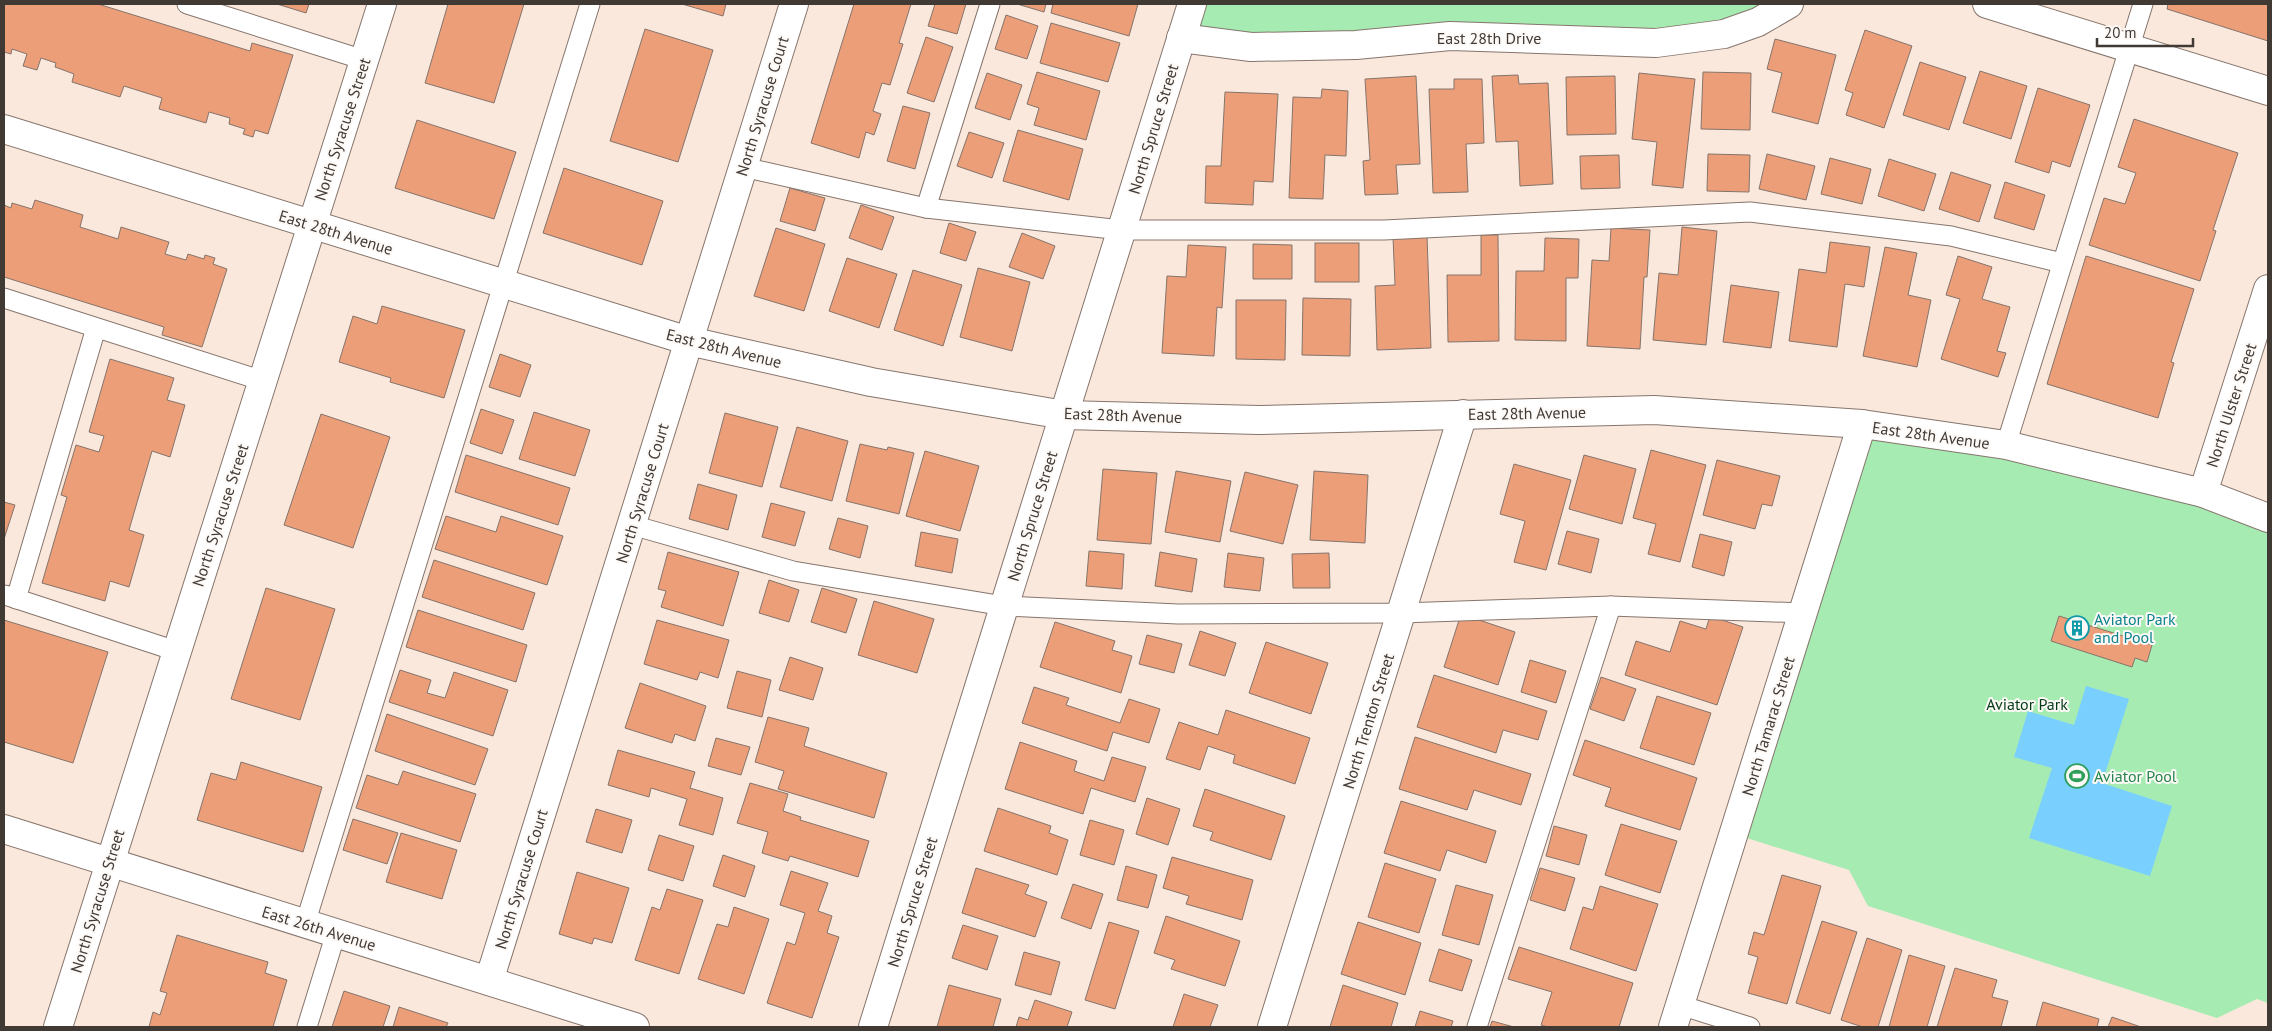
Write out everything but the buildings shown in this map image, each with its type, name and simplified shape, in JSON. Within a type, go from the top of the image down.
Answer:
[{"type":"street","name":"North Syracuse Street","points":[[58,1027],[382,4]]},
{"type":"street","name":"North Syracuse Court","points":[[489,981],[794,4]]},
{"type":"street","name":"North Spruce Street","points":[[873,1027],[1192,4]]},
{"type":"street","name":"East 28th Drive","points":[[1181,38],[1251,47],[1356,45],[1450,36],[1656,43],[1724,34],[1758,22],[1789,4]]},
{"type":"street","points":[[1987,4],[2268,91]]},
{"type":"street","name":"East 28th Avenue","points":[[4,129],[689,341],[871,382],[1064,414],[1259,420],[1654,410],[1862,424],[2006,445],[2203,493],[2268,518]]},
{"type":"street","name":"North Ulster Street","points":[[2203,493],[2268,289]]},
{"type":"street","name":"North Trenton Street","points":[[1272,1027],[1463,414]]},
{"type":"street","name":"North Tamarac Street","points":[[1676,1016],[1862,424]]},
{"type":"street","name":"East 26th Avenue","points":[[4,829],[635,1027]]},
{"type":"lane","points":[[305,924],[590,4]]},
{"type":"lane","points":[[926,208],[990,4]]},
{"type":"lane","points":[[2006,445],[2143,4]]},
{"type":"lane","points":[[195,5],[364,60]]},
{"type":"lane","points":[[743,167],[926,208],[1121,230],[1384,230],[1750,212],[1951,236],[2062,263]]},
{"type":"lane","points":[[4,298],[263,381]]},
{"type":"lane","points":[[96,328],[10,597],[176,651]]},
{"type":"lane","points":[[632,525],[793,571],[1004,606],[1178,614],[1401,612],[1611,606],[1803,613]]},
{"type":"lane","points":[[1477,1027],[1611,606]]},
{"type":"lane","points":[[307,1027],[336,933]]},
{"type":"lane","points":[[1676,1016],[1750,1027]]},
{"type":"green space","points":[[1192,4],[1789,4],[1724,34],[1181,38]]},
{"type":"green space","name":"Aviator Park","points":[[1862,424],[2268,518],[2268,1003],[2257,999],[2217,1018],[1868,906],[1849,870],[1734,834]]},
{"type":"water","name":"Aviator Pool","points":[[2086,686],[2129,699],[2102,783],[2172,806],[2150,876],[2029,838],[2052,768],[2014,757],[2028,711],[2074,725]]},
{"type":"place","name":"Aviator Park and Pool","points":[[2077,628]]},
{"type":"place","name":"Aviator Pool","points":[[2077,776]]}]
